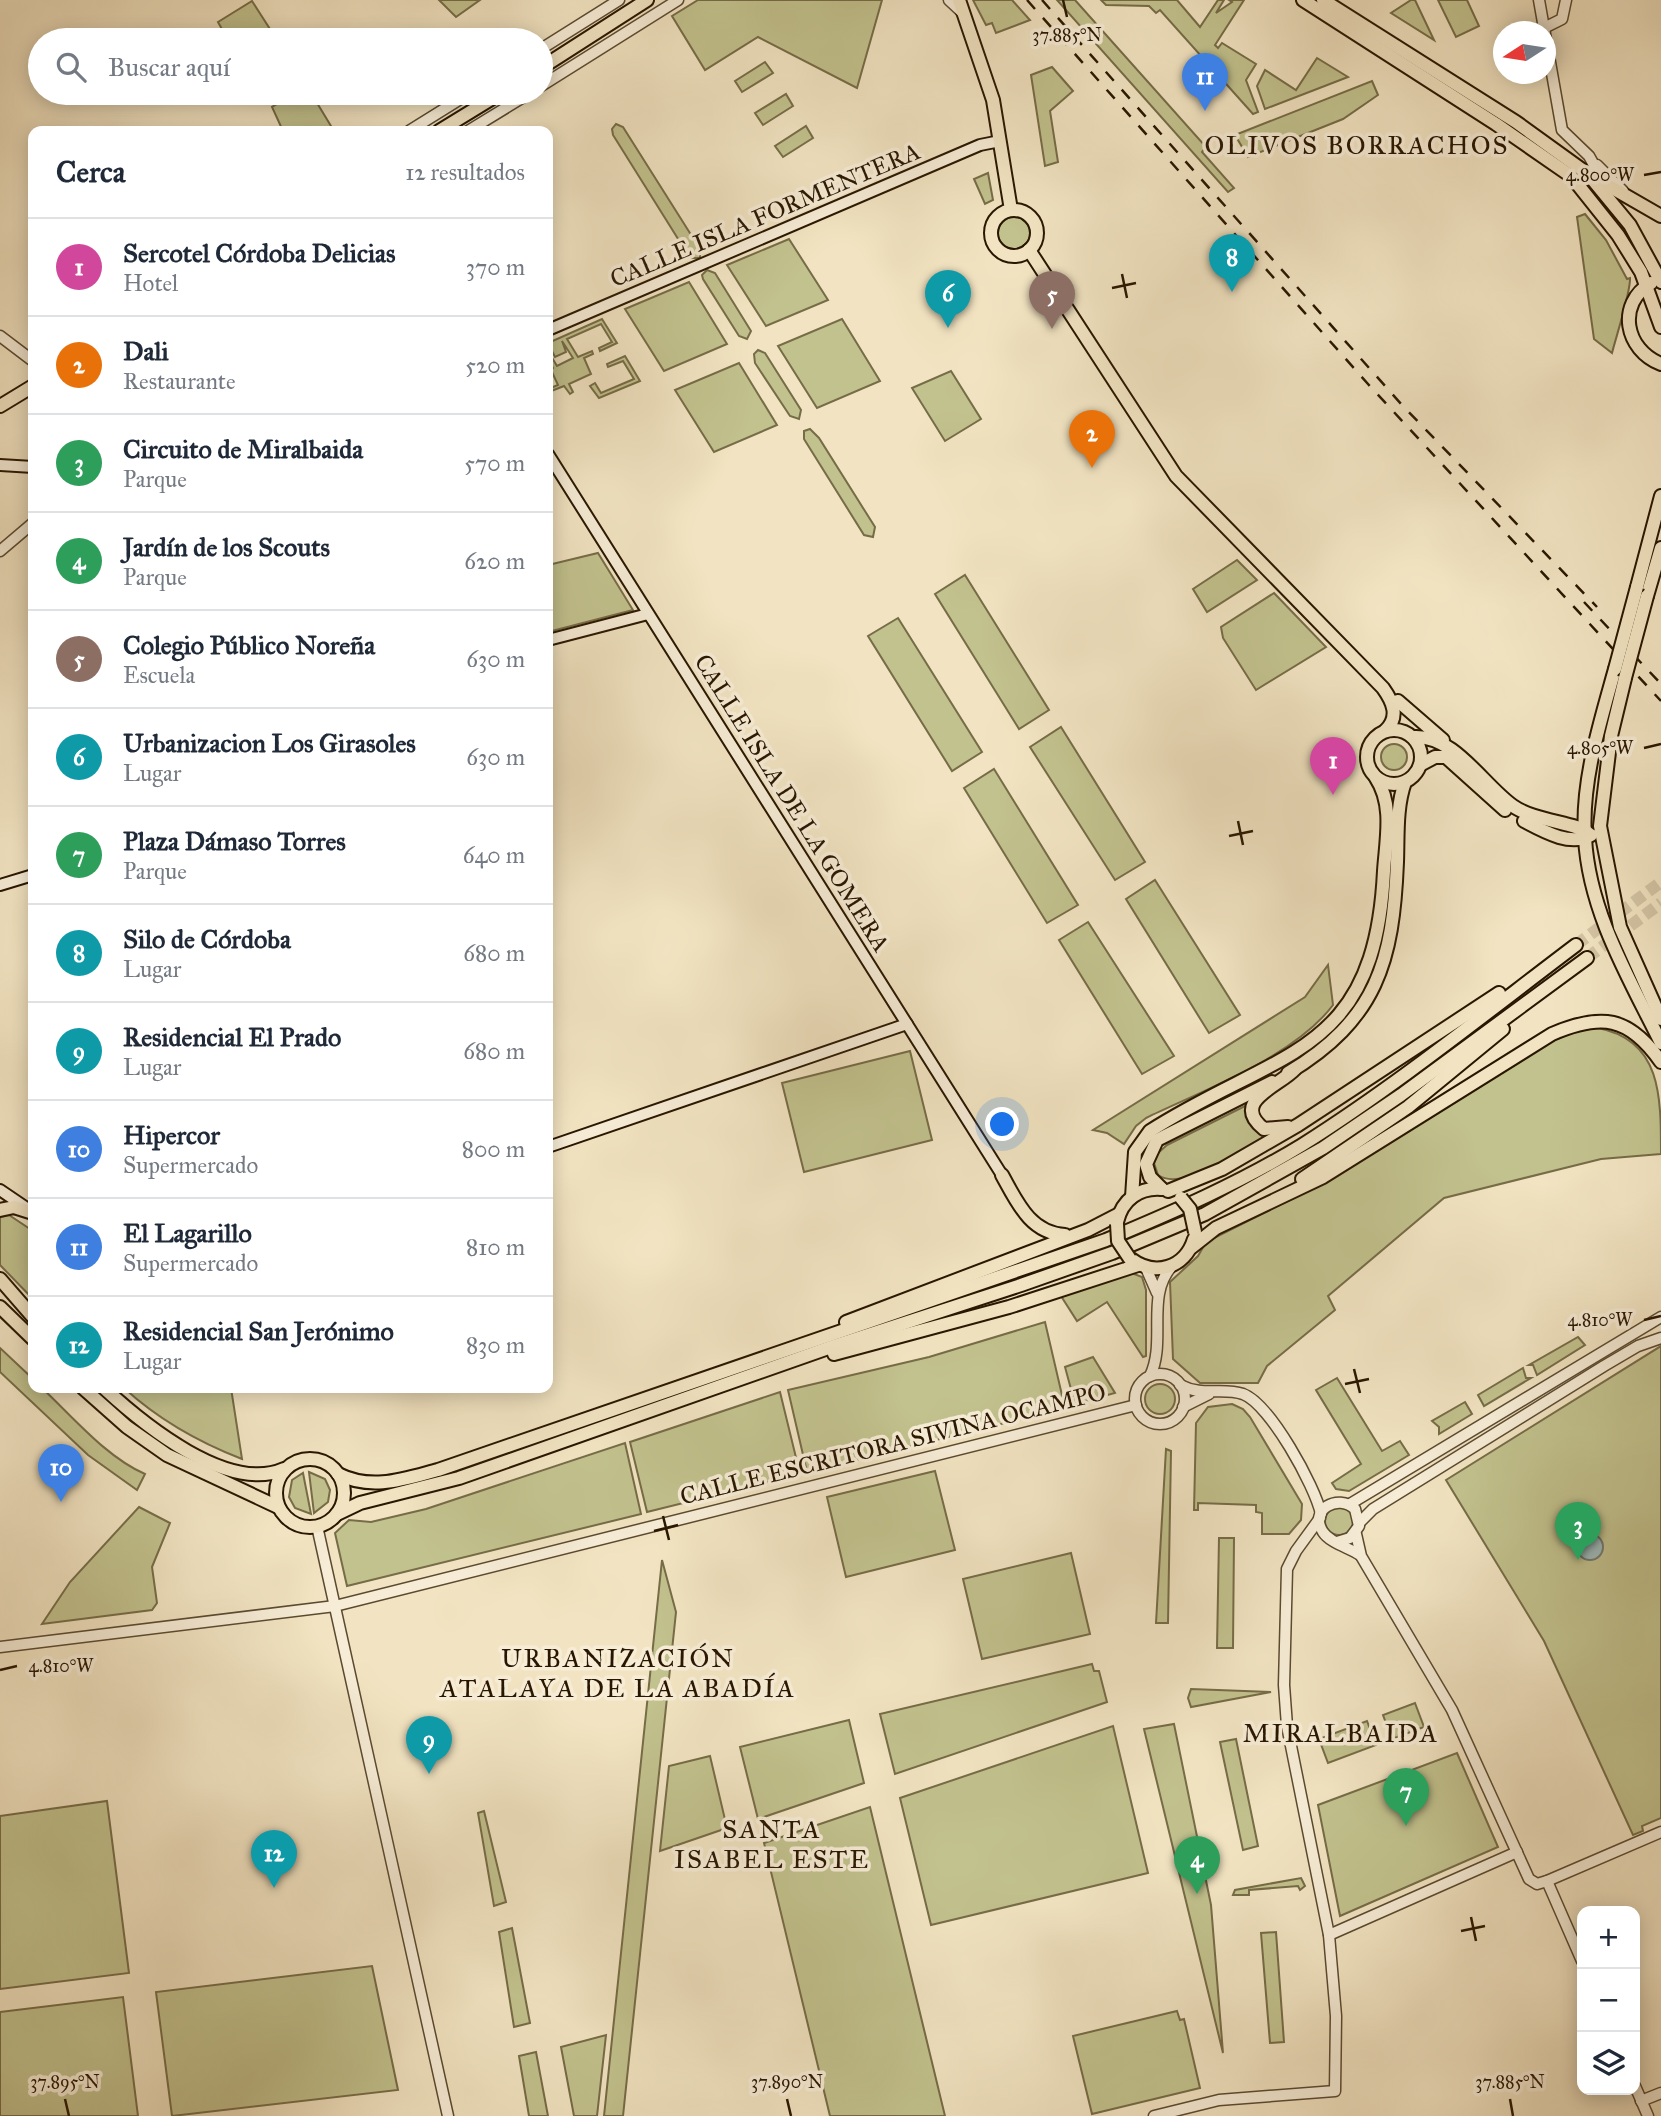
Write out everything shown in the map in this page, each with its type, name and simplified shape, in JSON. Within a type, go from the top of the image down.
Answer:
[{"type":"main road","points":[[553,60],[647,0]]},
{"type":"main road","points":[[959,0],[993,100],[1011,210]]},
{"type":"main road","points":[[1303,0],[1496,124],[1571,176],[1618,235],[1647,286],[1661,327]]},
{"type":"main road","points":[[1324,0],[1516,122],[1588,174],[1624,192],[1661,216]]},
{"type":"main road","points":[[451,126],[483,105]]},
{"type":"main road","name":"CALLE ISLA FORMENTERA","points":[[553,328],[968,150],[1000,141]]},
{"type":"main road","points":[[1588,174],[1614,202],[1661,280],[1647,286],[1630,309],[1629,329],[1641,352],[1661,363]]},
{"type":"main road","points":[[1011,210],[1025,212],[1035,222],[1037,237],[1029,250],[1010,255],[1000,250],[993,241],[994,221],[1011,210]]},
{"type":"main road","points":[[1029,250],[1176,476],[1379,685],[1515,807],[1561,831],[1579,856],[1597,905],[1661,1043]]},
{"type":"main road","points":[[0,407],[28,389]]},
{"type":"main road","name":"CALLE ISLA DE LA GOMERA","points":[[553,462],[1002,1175]]},
{"type":"main road","points":[[0,465],[28,467]]},
{"type":"main road","points":[[1298,1125],[1264,1129],[1252,1112],[1260,1094],[1339,1037],[1359,1013],[1376,983],[1390,943],[1395,906],[1400,803],[1405,782],[1420,765],[1435,757],[1446,757],[1510,813],[1561,831],[1587,834],[1598,827],[1620,674],[1637,587],[1661,496]]},
{"type":"main road","points":[[1561,831],[1575,820],[1580,810],[1587,760],[1620,674],[1661,548]]},
{"type":"main road","points":[[553,639],[649,614]]},
{"type":"main road","points":[[1138,1264],[1118,1241],[1118,1219],[1132,1197],[1135,1152],[1150,1131],[1311,1043],[1352,1000],[1375,947],[1383,892],[1387,801],[1369,768],[1367,751],[1374,738],[1385,731],[1394,720],[1393,707],[1379,685]]},
{"type":"main road","points":[[1398,701],[1409,716],[1413,737],[1421,750],[1420,765]]},
{"type":"main road","points":[[1385,731],[1400,730],[1413,737],[1429,738],[1450,748]]},
{"type":"main road","points":[[1597,735],[1587,834],[1597,905]]},
{"type":"main road","points":[[1376,778],[1387,783],[1405,782]]},
{"type":"main road","points":[[1600,816],[1620,927]]},
{"type":"main road","points":[[1587,834],[1608,901],[1661,1019]]},
{"type":"main road","points":[[0,885],[28,877]]},
{"type":"main road","points":[[89,1393],[127,1427],[167,1455],[278,1507],[294,1524],[317,1526],[360,1503],[459,1478],[1107,1240],[1200,1201],[1300,1145],[1364,1103],[1576,945],[1549,959],[1298,1125],[1222,1169],[1165,1190],[1148,1189],[1132,1197]]},
{"type":"main road","points":[[110,1393],[161,1434],[202,1457],[251,1475],[272,1474],[302,1459],[313,1458],[323,1461],[338,1474],[366,1483],[413,1477],[1112,1253],[1205,1214],[1323,1148],[1401,1095],[1587,958]]},
{"type":"main road","points":[[1257,1207],[1335,1158],[1408,1107],[1520,1014],[1549,985]]},
{"type":"main road","points":[[761,1366],[1009,1307],[1138,1264],[1172,1266],[1183,1260],[1205,1234],[1323,1177],[1552,1034],[1580,1022],[1599,1020],[1629,1029],[1646,1043],[1661,1062]]},
{"type":"main road","points":[[553,1145],[907,1024]]},
{"type":"main road","points":[[1192,1247],[1195,1232],[1190,1209],[1181,1198],[1165,1190],[1150,1177],[1146,1164],[1152,1147],[1157,1140],[1295,1069]]},
{"type":"main road","points":[[1002,1175],[1031,1222],[1051,1233],[1073,1235]]},
{"type":"main road","points":[[0,1190],[28,1209]]},
{"type":"main road","points":[[0,1210],[14,1208],[28,1211]]},
{"type":"main road","points":[[761,1366],[862,1316],[1118,1219]]},
{"type":"main road","points":[[0,1279],[28,1313]]},
{"type":"main road","points":[[0,1289],[28,1314]]},
{"type":"main road","points":[[0,1309],[28,1334]]},
{"type":"main road","points":[[278,1507],[275,1491],[285,1469]]},
{"type":"main road","points":[[337,1514],[344,1494],[338,1474]]},
{"type":"street","points":[[553,42],[619,0]]},
{"type":"street","points":[[553,79],[678,0]]},
{"type":"street","points":[[949,0],[965,15]]},
{"type":"street","points":[[1539,0],[1544,21]]},
{"type":"street","points":[[1556,22],[1562,19],[1566,0]]},
{"type":"street","points":[[601,12],[620,17],[614,41]]},
{"type":"street","points":[[1555,84],[1562,130],[1624,192]]},
{"type":"street","points":[[417,126],[451,105]]},
{"type":"street","points":[[476,126],[510,105]]},
{"type":"street","points":[[1589,156],[1614,202]]},
{"type":"street","points":[[0,337],[28,357]]},
{"type":"street","points":[[0,551],[28,527]]},
{"type":"street","points":[[1138,1264],[1154,1281],[1158,1300]]},
{"type":"street","points":[[1172,1266],[1160,1285],[1158,1351],[1150,1376],[1136,1391],[1136,1405],[1144,1418],[1156,1424],[1175,1419],[1183,1407],[1184,1395],[1180,1385]]},
{"type":"street","points":[[1315,1493],[1332,1503],[1350,1504],[1661,1317]]},
{"type":"street","points":[[1661,1338],[1638,1346],[1604,1366],[1373,1509],[1360,1522],[1356,1534],[1361,1556],[1452,1710],[1529,1879],[1537,1884],[1547,1881],[1661,1832]]},
{"type":"street","points":[[1158,1351],[1171,1377],[1180,1385],[1210,1394],[1239,1393],[1258,1404],[1315,1493],[1321,1529],[1332,1540],[1361,1556]]},
{"type":"street","points":[[1150,1376],[1171,1377]]},
{"type":"street","points":[[1183,1407],[1210,1394]]},
{"type":"street","name":"CALLE ESCRITORA SIVINA OCAMPO","points":[[0,1647],[335,1606],[1136,1405]]},
{"type":"street","points":[[1154,2116],[1219,2100],[1335,2091],[1336,2016],[1329,1935],[1287,1726],[1284,1694],[1286,1578],[1300,1545],[1332,1503]]},
{"type":"street","points":[[1350,1504],[1360,1522]]},
{"type":"street","points":[[317,1526],[447,2116]]},
{"type":"street","points":[[1300,1545],[1356,1534]]},
{"type":"street","points":[[1329,1935],[1517,1852]]},
{"type":"street","points":[[1547,1881],[1577,1949]]},
{"type":"street","points":[[1641,2101],[1661,2093]]},
{"type":"street","points":[[1639,2095],[1648,2116]]},
{"type":"green space","points":[[439,0],[480,0],[456,17]]},
{"type":"green space","points":[[698,0],[882,0],[857,88],[758,37],[705,70],[672,16]]},
{"type":"green space","points":[[973,0],[1012,0],[1030,20],[996,33],[992,23],[986,25]]},
{"type":"green space","points":[[1057,0],[1075,0],[1206,147],[1202,152],[1234,188],[1228,192]]},
{"type":"green space","points":[[1101,0],[1177,0],[1200,27],[1218,0],[1224,0],[1216,13],[1232,2],[1229,0],[1244,0],[1215,45],[1218,48],[1222,43],[1256,64],[1246,80],[1258,112],[1253,114],[1160,10],[1156,13],[1149,6],[1106,5]]},
{"type":"green space","points":[[1415,0],[1434,40],[1391,13]]},
{"type":"green space","points":[[1438,0],[1467,0],[1479,26],[1456,37]]},
{"type":"green space","points":[[252,1],[269,28],[221,28],[218,22]]},
{"type":"green space","points":[[1317,58],[1348,77],[1265,109],[1257,86],[1265,70],[1296,90]]},
{"type":"green space","points":[[765,62],[773,73],[742,92],[735,81]]},
{"type":"green space","points":[[1052,67],[1073,91],[1050,111],[1058,162],[1045,166],[1031,75]]},
{"type":"green space","points":[[1372,81],[1378,95],[1343,119],[1248,157],[1235,135]]},
{"type":"green space","points":[[786,94],[793,106],[763,125],[755,113]]},
{"type":"green space","points":[[318,105],[331,126],[281,126],[272,107]]},
{"type":"green space","points":[[616,124],[623,127],[700,249],[700,258],[690,258],[613,135],[612,129]]},
{"type":"green space","points":[[806,126],[813,138],[783,157],[775,146]]},
{"type":"green space","points":[[988,173],[993,200],[985,204],[974,179]]},
{"type":"green space","points":[[1585,214],[1606,240],[1627,279],[1630,278],[1612,353],[1594,339],[1577,217]]},
{"type":"green space","points":[[1014,217],[1025,222],[1030,233],[1025,244],[1014,249],[1003,244],[998,233],[1003,222]]},
{"type":"green space","points":[[789,239],[828,300],[766,326],[727,265]]},
{"type":"green space","points":[[707,270],[715,273],[751,331],[747,339],[739,336],[703,279],[702,275]]},
{"type":"green space","points":[[689,282],[727,344],[664,371],[625,309]]},
{"type":"green space","points":[[602,319],[617,343],[600,351],[599,348],[612,342],[601,324],[567,339],[578,357],[592,351],[593,354],[584,358],[591,374],[569,384],[573,392],[570,394],[564,386],[553,390],[553,387],[558,385],[553,374],[553,359],[557,366],[573,358],[562,341],[566,352],[555,357],[553,341]]},
{"type":"green space","points":[[842,319],[880,381],[817,408],[778,346]]},
{"type":"green space","points":[[758,350],[765,353],[801,410],[799,419],[790,416],[755,363],[754,354]]},
{"type":"green space","points":[[625,356],[640,381],[599,398],[590,386],[595,383],[601,393],[634,379],[623,361],[608,367],[607,364]]},
{"type":"green space","points":[[739,363],[777,425],[714,452],[675,390]]},
{"type":"green space","points":[[951,371],[981,419],[945,441],[912,388]]},
{"type":"green space","points":[[810,429],[819,438],[875,527],[873,537],[864,535],[804,439],[804,431]]},
{"type":"green space","points":[[598,553],[633,610],[553,631],[553,564]]},
{"type":"green space","points":[[1237,560],[1257,580],[1207,612],[1193,589]]},
{"type":"green space","points":[[965,575],[1049,710],[1019,729],[935,594]]},
{"type":"green space","points":[[1274,593],[1326,647],[1256,690],[1223,638],[1221,627]]},
{"type":"green space","points":[[898,618],[982,752],[952,771],[868,636]]},
{"type":"green space","points":[[1061,727],[1145,862],[1115,880],[1030,747]]},
{"type":"green space","points":[[1394,744],[1403,748],[1407,757],[1403,766],[1394,770],[1385,766],[1381,757],[1385,748]]},
{"type":"green space","points":[[994,769],[1078,905],[1047,923],[964,788]]},
{"type":"green space","points":[[1155,880],[1240,1015],[1209,1033],[1126,899]]},
{"type":"green space","points":[[1088,922],[1174,1056],[1142,1074],[1059,940]]},
{"type":"green space","points":[[1328,965],[1333,1005],[1316,1024],[1295,1041],[1220,1084],[1146,1118],[1136,1126],[1124,1144],[1107,1133],[1093,1130],[1305,997]]},
{"type":"green space","points":[[1598,1028],[1619,1034],[1634,1044],[1646,1058],[1658,1091],[1661,1154],[1601,1159],[1444,1198],[1328,1296],[1335,1310],[1267,1366],[1258,1383],[1200,1383],[1173,1359],[1170,1282],[1198,1256],[1206,1242],[1322,1184],[1550,1042],[1579,1030]]},
{"type":"green space","points":[[910,1051],[932,1140],[804,1172],[782,1083]]},
{"type":"green space","points":[[1245,1106],[1251,1125],[1263,1137],[1261,1140],[1195,1175],[1168,1179],[1158,1175],[1154,1163],[1158,1153],[1167,1145]]},
{"type":"green space","points":[[9,1215],[28,1228],[28,1294],[0,1265],[0,1217]]},
{"type":"green space","points":[[1129,1272],[1142,1277],[1146,1290],[1146,1356],[1143,1357],[1107,1302],[1077,1321],[1061,1296]]},
{"type":"green space","points":[[1045,1322],[1065,1408],[807,1472],[788,1390],[929,1357]]},
{"type":"green space","points":[[1578,1337],[1585,1345],[1537,1375],[1533,1365],[1529,1365]]},
{"type":"green space","points":[[1661,1346],[1661,1818],[1642,1826],[1643,1831],[1633,1835],[1544,1641],[1446,1480]]},
{"type":"green space","points":[[0,1348],[28,1374],[28,1393],[47,1393],[103,1447],[145,1474],[137,1490],[88,1455],[0,1372]]},
{"type":"green space","points":[[1093,1357],[1115,1393],[1075,1404],[1065,1367]]},
{"type":"green space","points":[[1523,1368],[1526,1378],[1531,1378],[1484,1406],[1478,1395]]},
{"type":"green space","points":[[1337,1378],[1382,1451],[1400,1441],[1409,1455],[1349,1491],[1336,1489],[1332,1483],[1361,1464],[1316,1390]]},
{"type":"green space","points":[[1160,1384],[1166,1385],[1174,1393],[1174,1405],[1166,1413],[1160,1414],[1154,1413],[1146,1405],[1145,1399],[1146,1393],[1154,1385]]},
{"type":"green space","points":[[780,1392],[800,1474],[647,1512],[630,1442]]},
{"type":"green space","points":[[130,1393],[232,1393],[242,1459],[180,1429]]},
{"type":"green space","points":[[1465,1402],[1472,1414],[1439,1434],[1439,1427],[1432,1421]]},
{"type":"green space","points":[[1232,1404],[1243,1409],[1250,1417],[1302,1504],[1301,1520],[1289,1534],[1262,1534],[1262,1513],[1256,1512],[1256,1505],[1198,1503],[1198,1510],[1194,1510],[1196,1423],[1208,1407]]},
{"type":"green space","points":[[625,1443],[641,1514],[347,1586],[335,1533],[349,1520],[371,1522],[426,1509]]},
{"type":"green space","points":[[1166,1449],[1171,1451],[1168,1623],[1156,1623]]},
{"type":"green space","points":[[935,1471],[955,1550],[846,1577],[827,1497]]},
{"type":"green space","points":[[309,1472],[325,1479],[330,1490],[328,1502],[314,1513]]},
{"type":"green space","points":[[303,1473],[311,1514],[295,1508],[289,1497],[292,1480]]},
{"type":"green space","points":[[139,1507],[170,1523],[152,1567],[157,1603],[152,1610],[42,1624],[70,1582]]},
{"type":"green space","points":[[1339,1507],[1349,1511],[1353,1521],[1349,1531],[1339,1535],[1329,1531],[1325,1521],[1329,1511]]},
{"type":"green space","points":[[1219,1538],[1234,1538],[1233,1648],[1217,1648]]},
{"type":"green space","points":[[1071,1553],[1090,1634],[982,1659],[963,1579]]},
{"type":"green space","points":[[662,1560],[676,1612],[623,2116],[604,2116]]},
{"type":"green space","points":[[1092,1664],[1094,1671],[1099,1671],[1107,1702],[895,1774],[880,1714]]},
{"type":"green space","points":[[1191,1689],[1271,1692],[1191,1707],[1188,1698]]},
{"type":"green space","points":[[1415,1703],[1424,1727],[1392,1739],[1383,1715]]},
{"type":"green space","points":[[849,1720],[864,1783],[758,1819],[740,1747]]},
{"type":"green space","points":[[1367,1721],[1376,1745],[1328,1763],[1319,1739]]},
{"type":"green space","points":[[1174,1724],[1211,1905],[1223,2053],[1144,1729]]},
{"type":"green space","points":[[1113,1726],[1148,1873],[931,1925],[900,1798]]},
{"type":"green space","points":[[1236,1739],[1258,1846],[1243,1850],[1220,1742]]},
{"type":"green space","points":[[1457,1753],[1498,1847],[1340,1916],[1318,1805]]},
{"type":"green space","points":[[710,1756],[727,1828],[660,1851],[669,1766]]},
{"type":"green space","points":[[107,1801],[129,1973],[0,1989],[0,1816]]},
{"type":"green space","points":[[870,1807],[945,2116],[830,2116],[764,1843]]},
{"type":"green space","points":[[484,1811],[506,1902],[494,1906],[478,1813]]},
{"type":"green space","points":[[1301,1878],[1305,1886],[1300,1890],[1298,1886],[1249,1890],[1249,1895],[1233,1895],[1235,1890]]},
{"type":"green space","points":[[512,1928],[530,2023],[514,2027],[499,1932]]},
{"type":"green space","points":[[1276,1932],[1284,2042],[1270,2043],[1261,1933]]},
{"type":"green space","points":[[372,1966],[398,2090],[172,2116],[156,1992]]},
{"type":"green space","points":[[123,1997],[138,2116],[0,2116],[0,2012]]},
{"type":"green space","points":[[1177,2011],[1180,2020],[1184,2019],[1200,2088],[1092,2114],[1073,2036]]},
{"type":"green space","points":[[606,2035],[597,2116],[574,2116],[561,2047]]},
{"type":"green space","points":[[536,2052],[548,2116],[529,2116],[519,2056]]},
{"type":"water","points":[[1590,1534],[1599,1538],[1603,1547],[1599,1556],[1590,1560],[1581,1556],[1577,1547],[1581,1538]]},
{"type":"tunnel","points":[[1576,945],[1661,882]]},
{"type":"tunnel","points":[[1587,958],[1661,903]]},
{"type":"railway","points":[[1027,0],[1368,384],[1661,701]]},
{"type":"railway","points":[[1042,0],[1402,405],[1597,607]]},
{"type":"railway","points":[[1584,602],[1661,684]]},
{"type":"place","name":"El Lagarillo","points":[[1205,111]]},
{"type":"place","name":"Silo de Córdoba","points":[[1232,292]]},
{"type":"place","name":"Urbanizacion Los Girasoles","points":[[948,328]]},
{"type":"place","name":"Colegio Público Noreña","points":[[1052,329]]},
{"type":"place","name":"Dali","points":[[1092,468]]},
{"type":"place","name":"Sercotel Córdoba Delicias","points":[[1333,795]]},
{"type":"place","name":"Hipercor","points":[[61,1502]]},
{"type":"place","name":"Circuito de Miralbaida","points":[[1578,1560]]},
{"type":"place","name":"Residencial El Prado","points":[[429,1774]]},
{"type":"place","name":"Plaza Dámaso Torres","points":[[1406,1826]]},
{"type":"place","name":"Residencial San Jerónimo","points":[[274,1888]]},
{"type":"place","name":"Jardín de los Scouts","points":[[1197,1894]]},
{"type":"district","name":"OLIVOS BORRACHOS","points":[[1357,145]]},
{"type":"district","name":"URBANIZACIÓN ATALAYA DE LA ABADÍA","points":[[618,1673]]},
{"type":"district","name":"MIRALBAIDA","points":[[1341,1733]]},
{"type":"district","name":"SANTA ISABEL ESTE","points":[[772,1844]]}]
